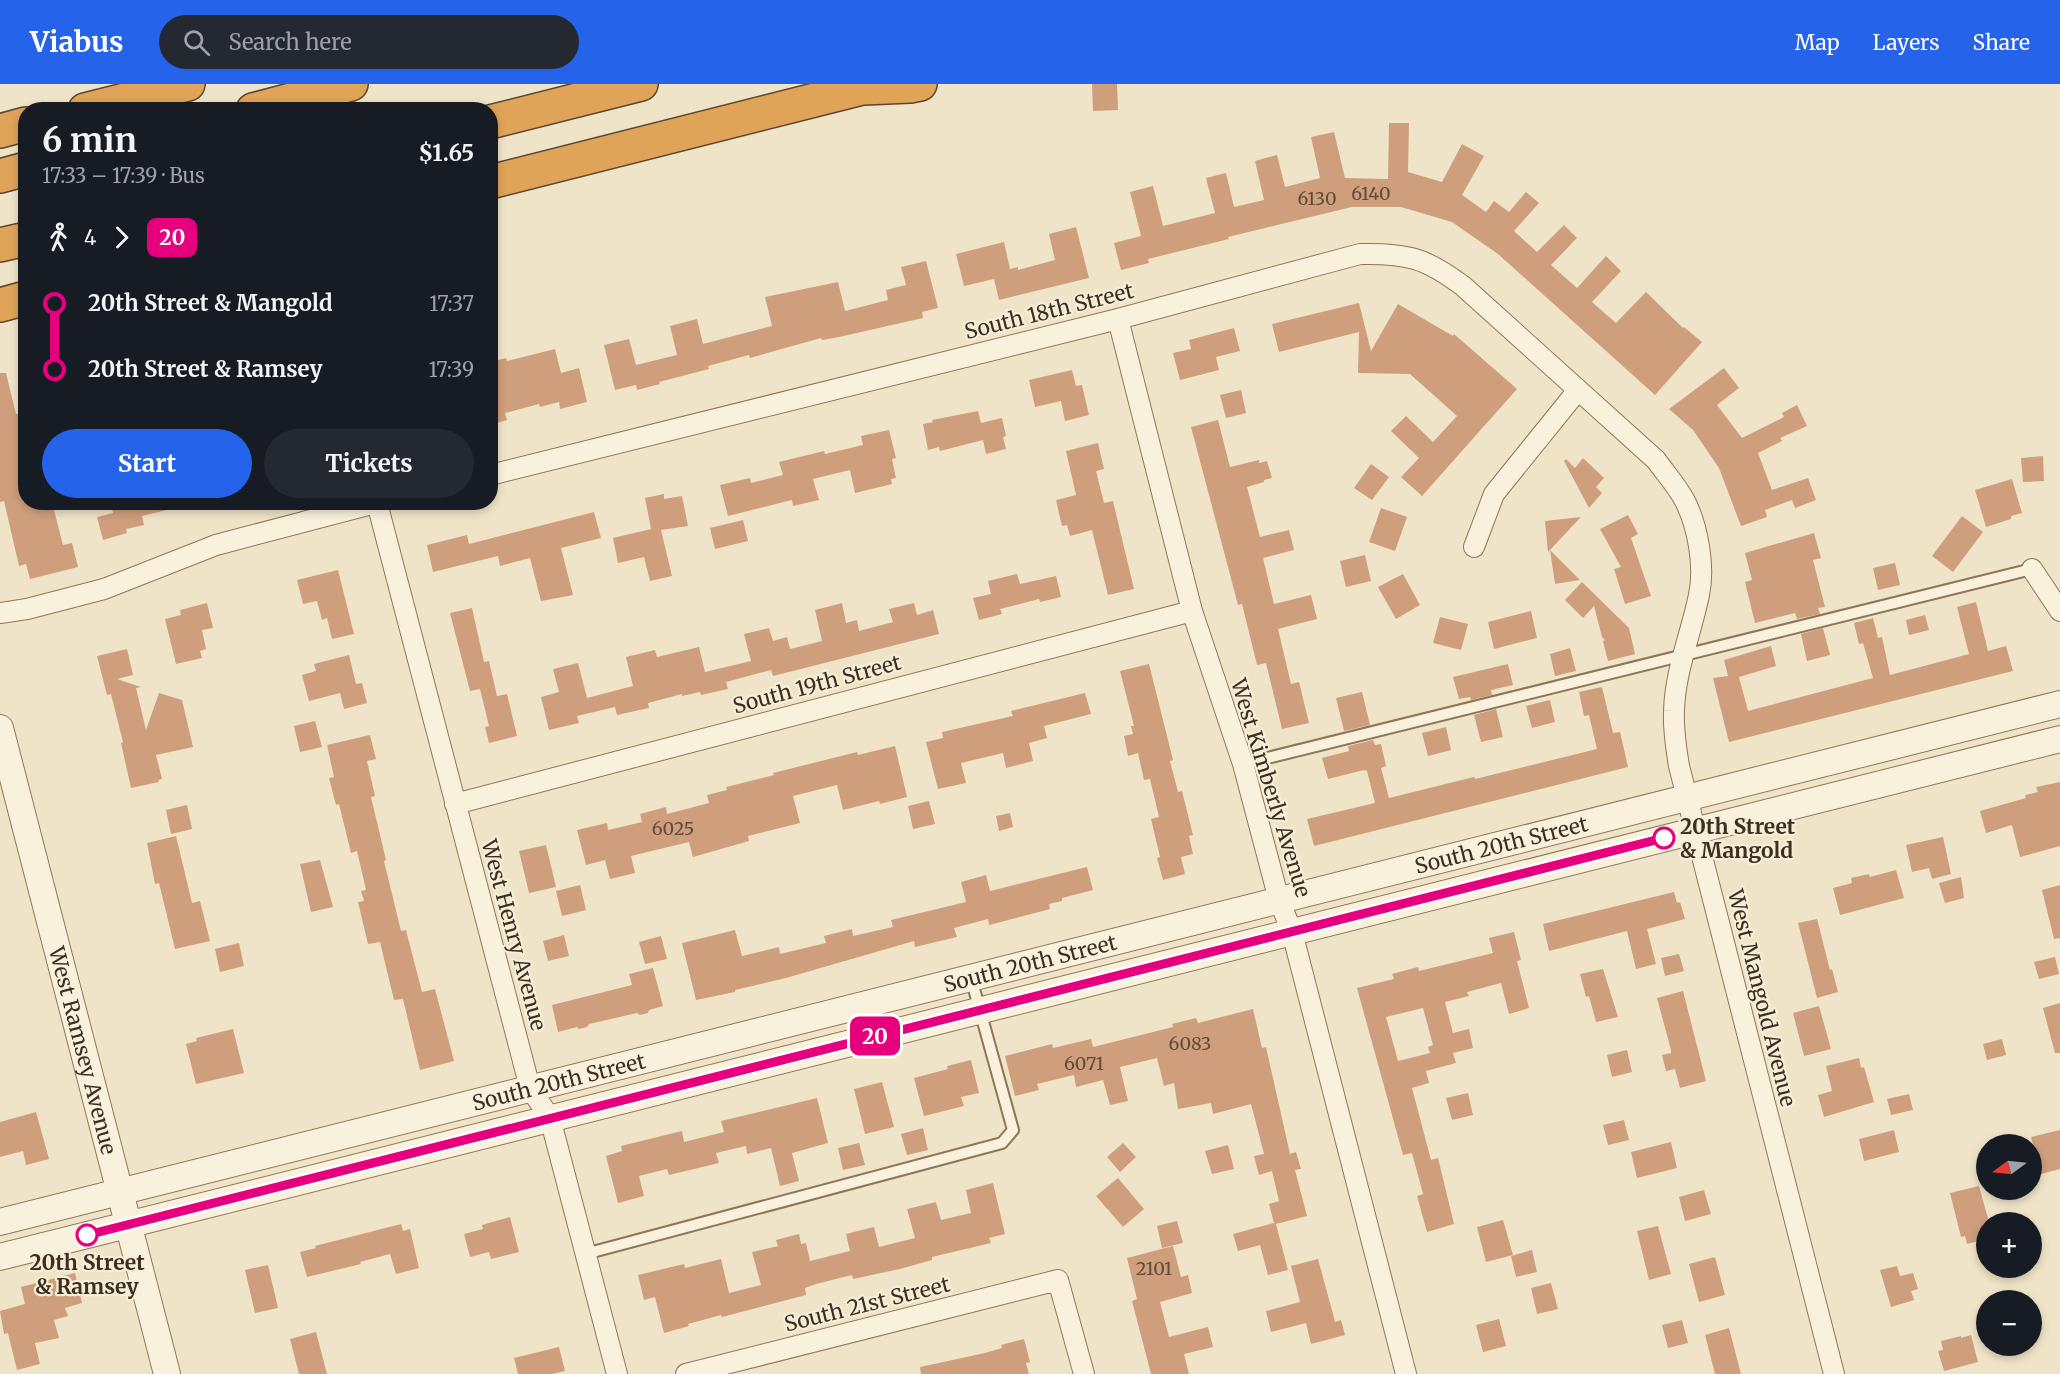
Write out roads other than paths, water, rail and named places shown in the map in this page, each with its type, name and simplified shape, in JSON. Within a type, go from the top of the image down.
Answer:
[{"type":"highway","points":[[117,102],[188,84]]},
{"type":"highway","points":[[283,102],[351,84]]},
{"type":"highway","points":[[498,120],[640,84]]},
{"type":"highway","points":[[498,180],[871,86],[920,84]]},
{"type":"highway","points":[[0,130],[18,126]]},
{"type":"highway","points":[[0,176],[18,171]]},
{"type":"highway","points":[[0,245],[18,241]]},
{"type":"street","name":"South 18th Street","points":[[498,473],[1118,319],[1360,254],[1386,253],[1416,258],[1440,268],[1578,390]]},
{"type":"street","name":"West Kimberly Avenue","points":[[1118,319],[1192,611],[1243,764],[1279,900],[1292,932],[1406,1374]]},
{"type":"street","points":[[1474,547],[1494,494],[1578,390]]},
{"type":"street","name":"West Mangold Avenue","points":[[1578,390],[1656,460],[1686,504],[1694,527],[1701,572],[1699,593],[1682,657],[1674,711],[1678,766],[1834,1374]]},
{"type":"street","points":[[0,613],[27,609],[104,589],[216,545],[351,510]]},
{"type":"street","name":"West Henry Avenue","points":[[380,510],[530,1088],[550,1118],[617,1374]]},
{"type":"street","points":[[2032,568],[2060,611]]},
{"type":"street","name":"South 19th Street","points":[[455,804],[1192,611]]},
{"type":"street","name":"South 20th Street","points":[[0,1257],[128,1224],[259,1174],[530,1088],[2060,704]]},
{"type":"street","name":"West Ramsey Avenue","points":[[0,728],[167,1374]]},
{"type":"street","name":"South 20th Street","points":[[0,1222],[120,1193],[259,1174],[550,1118],[2060,739]]},
{"type":"street","name":"South 21st Street","points":[[687,1374],[1059,1280],[1084,1374]]},
{"type":"lane","points":[[1243,764],[1682,657],[2032,568]]},
{"type":"lane","points":[[585,1254],[1002,1143],[1013,1130],[971,978]]},
{"type":"place","name":"20th Street & Mangold","points":[[1664,838]]},
{"type":"place","name":"20th Street & Ramsey","points":[[87,1235]]}]
